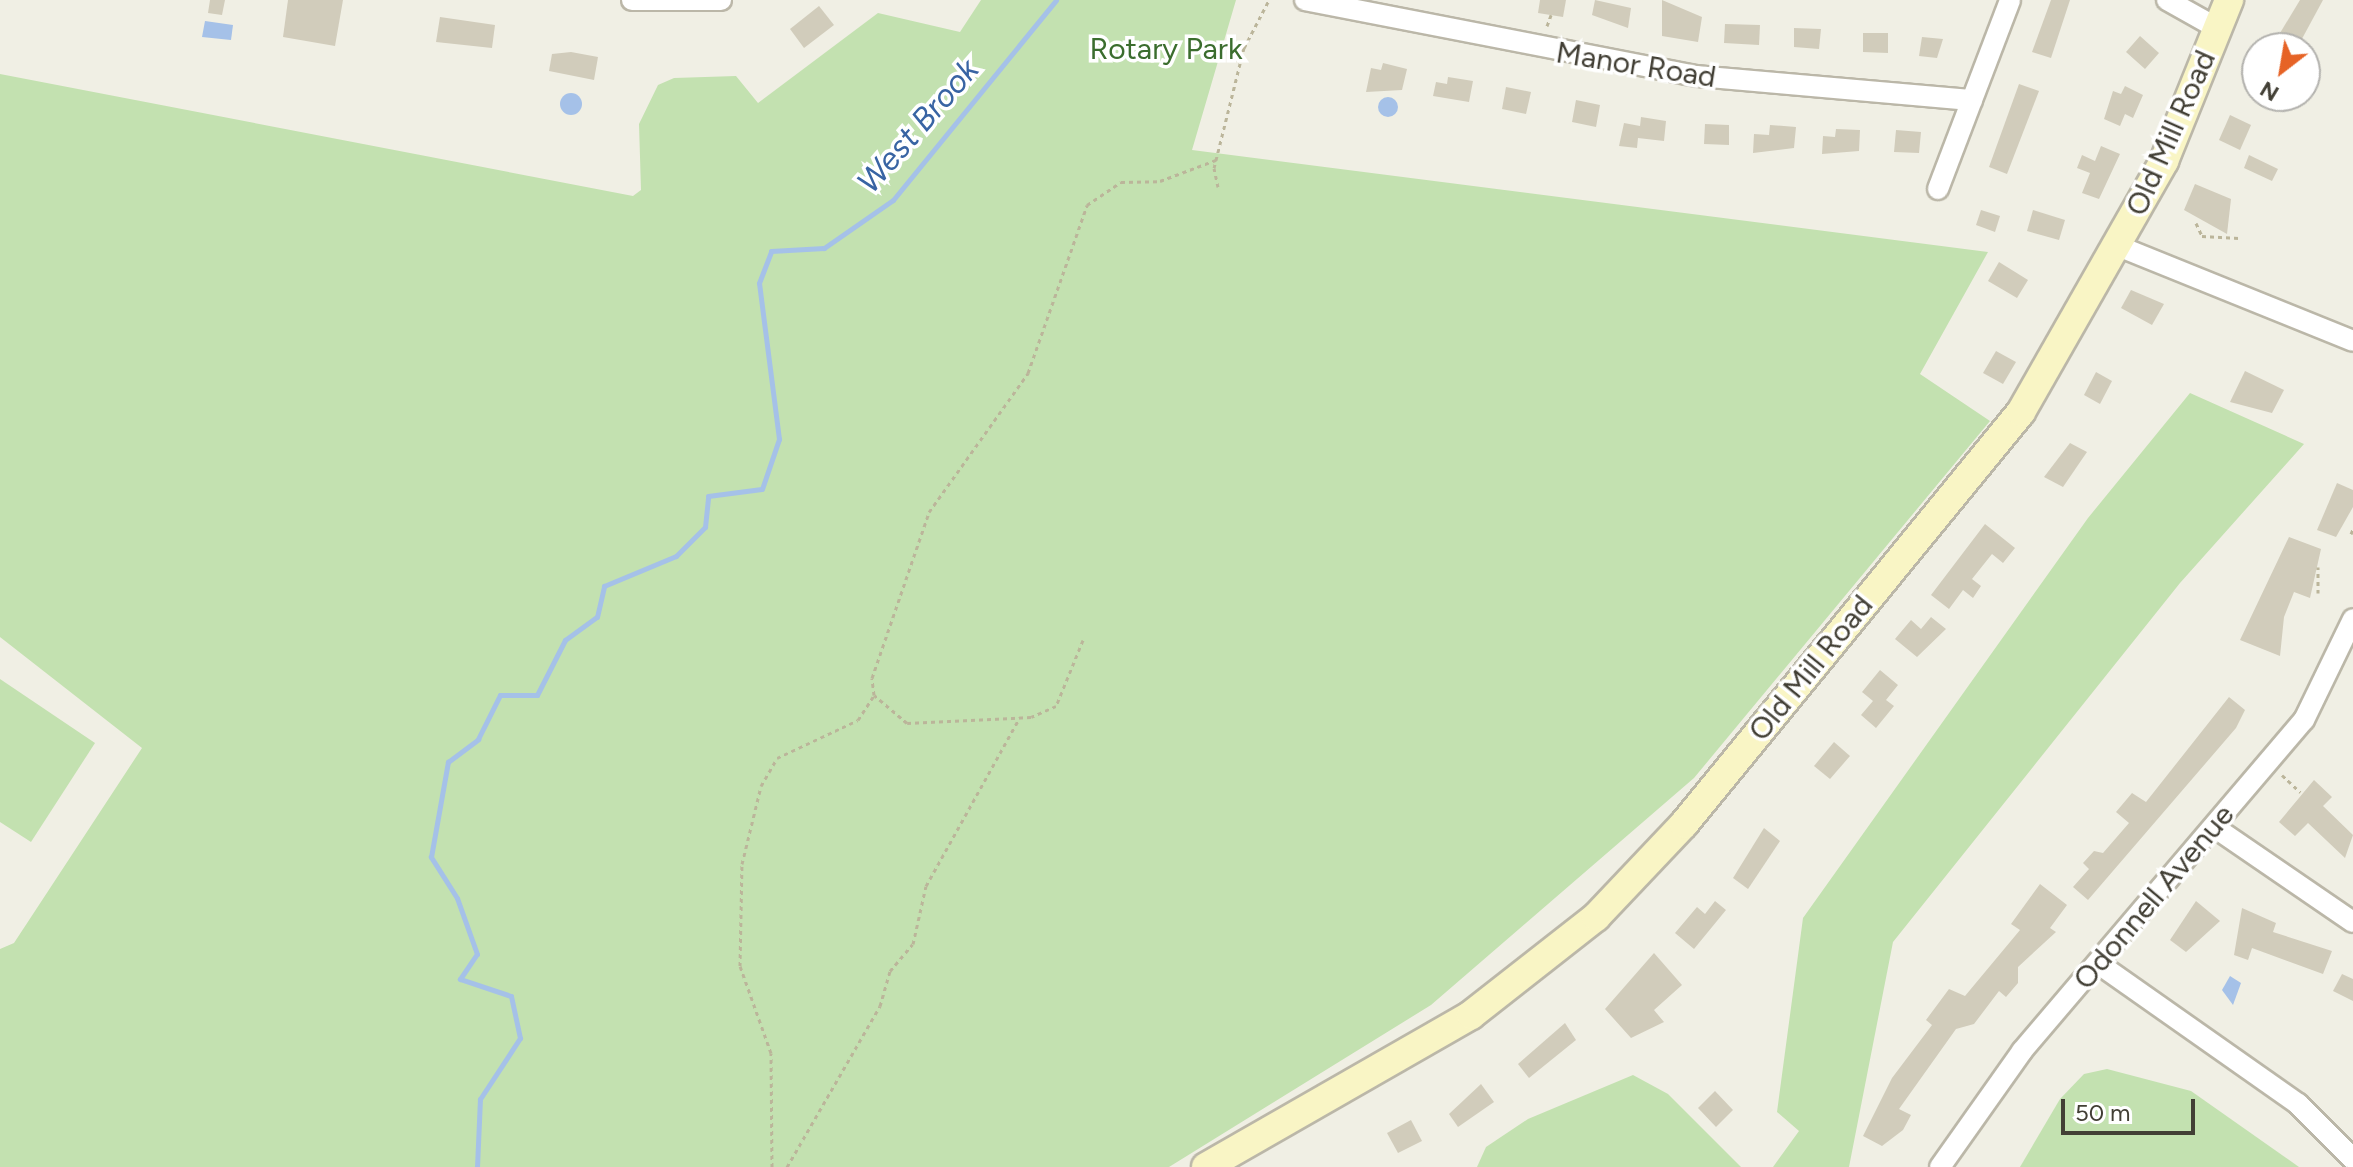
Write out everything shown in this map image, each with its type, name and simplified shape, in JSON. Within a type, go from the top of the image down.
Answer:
[{"type":"main road","name":"Old Mill Road","points":[[1206,1167],[1433,1042],[1616,897],[1992,452],[2118,246],[2188,108],[2229,0]]},
{"type":"street","points":[[632,0],[721,0]]},
{"type":"street","name":"Manor Road","points":[[1305,0],[1671,73],[1972,100]]},
{"type":"street","points":[[1938,189],[2010,0]]},
{"type":"street","points":[[2167,0],[2217,28]]},
{"type":"street","points":[[2118,246],[2353,341]]},
{"type":"street","name":"Odonnell Avenue","points":[[1940,1167],[2002,1077],[2304,720],[2353,619]]},
{"type":"street","points":[[2214,827],[2353,922]]},
{"type":"street","points":[[2099,964],[2274,1085],[2353,1159]]},
{"type":"path","points":[[1218,187],[1216,160],[1244,48],[1269,0]]},
{"type":"path","points":[[1538,25],[1549,26],[1551,15]]},
{"type":"path","points":[[772,1167],[771,1053],[740,966],[742,864],[761,786],[777,758],[858,720],[874,695],[872,678],[929,512],[1028,373],[1087,205],[1121,182],[1160,181],[1216,160]]},
{"type":"path","points":[[2196,223],[2202,236],[2239,238]]},
{"type":"path","points":[[2351,534],[2353,529]]},
{"type":"path","points":[[2318,567],[2318,593]]},
{"type":"path","points":[[874,695],[907,723],[1020,717],[1056,706],[1083,640]]},
{"type":"path","points":[[787,1167],[880,1006],[890,971],[913,944],[926,886],[1020,717]]},
{"type":"path","points":[[2282,775],[2300,792]]},
{"type":"green space","name":"Rotary Park","points":[[981,0],[1236,0],[1192,150],[1988,252],[1920,374],[1990,421],[1694,778],[1431,1005],[1169,1167],[0,1167],[0,949],[14,943],[142,748],[0,637],[0,74],[633,196],[641,190],[639,124],[658,85],[674,78],[736,76],[758,103],[878,13],[960,32]]},
{"type":"green space","points":[[2190,393],[2304,444],[2180,583],[1893,942],[1849,1167],[1773,1167],[1799,1131],[1777,1112],[1803,918],[2088,518]]},
{"type":"green space","points":[[0,679],[95,743],[31,842],[0,822]]},
{"type":"green space","points":[[2107,1069],[2191,1091],[2299,1167],[2020,1167],[2060,1099],[2084,1074]]},
{"type":"green space","points":[[1633,1075],[1668,1094],[1741,1167],[1477,1167],[1486,1147],[1528,1119]]},
{"type":"water","points":[[205,21],[233,25],[231,40],[202,37]]},
{"type":"water","points":[[571,93],[579,96],[582,104],[579,112],[571,115],[563,112],[560,104],[563,96]]},
{"type":"water","points":[[1388,97],[1395,100],[1398,107],[1395,114],[1388,117],[1381,114],[1378,107],[1381,100]]},
{"type":"water","points":[[2230,976],[2241,983],[2233,1005],[2222,990]]},
{"type":"building","points":[[210,0],[225,0],[222,15],[208,13]]},
{"type":"building","points":[[288,0],[343,0],[335,46],[283,37]]},
{"type":"building","points":[[1540,0],[1566,0],[1563,17],[1538,13]]},
{"type":"building","points":[[1595,0],[1631,8],[1628,28],[1592,15]]},
{"type":"building","points":[[1662,0],[1702,17],[1698,42],[1662,36]]},
{"type":"building","points":[[2051,0],[2070,0],[2051,58],[2032,52]]},
{"type":"building","points":[[2300,0],[2323,0],[2306,32],[2281,32]]},
{"type":"building","points":[[819,6],[834,25],[804,48],[790,29]]},
{"type":"building","points":[[440,17],[495,25],[492,48],[436,42]]},
{"type":"building","points":[[1725,24],[1760,25],[1759,45],[1724,43]]},
{"type":"building","points":[[1794,28],[1821,29],[1819,49],[1794,47]]},
{"type":"building","points":[[1863,33],[1888,33],[1888,53],[1863,52]]},
{"type":"building","points":[[2140,36],[2159,53],[2145,69],[2126,52]]},
{"type":"building","points":[[1922,37],[1943,39],[1937,58],[1919,56]]},
{"type":"building","points":[[571,52],[598,57],[594,80],[549,71],[552,54]]},
{"type":"building","points":[[1383,63],[1407,69],[1402,90],[1366,92],[1371,68],[1381,70]]},
{"type":"building","points":[[1448,77],[1473,81],[1469,102],[1433,96],[1436,82],[1447,84]]},
{"type":"building","points":[[2019,84],[2039,91],[2007,174],[1989,167]]},
{"type":"building","points":[[2125,86],[2143,95],[2133,118],[2125,114],[2120,126],[2104,119],[2113,91],[2121,94]]},
{"type":"building","points":[[1506,87],[1531,92],[1526,114],[1502,109]]},
{"type":"building","points":[[1576,100],[1600,105],[1596,127],[1572,122]]},
{"type":"building","points":[[2230,115],[2251,125],[2240,150],[2219,140]]},
{"type":"building","points":[[1641,117],[1666,121],[1664,141],[1638,138],[1637,148],[1619,146],[1624,123],[1640,126]]},
{"type":"building","points":[[1705,124],[1729,125],[1729,145],[1704,144]]},
{"type":"building","points":[[1770,125],[1796,127],[1794,148],[1753,153],[1754,134],[1769,135]]},
{"type":"building","points":[[1836,129],[1860,130],[1859,151],[1822,154],[1823,136],[1835,137]]},
{"type":"building","points":[[1896,130],[1921,132],[1919,153],[1894,152]]},
{"type":"building","points":[[2101,146],[2120,154],[2099,199],[2082,193],[2090,173],[2077,168],[2082,155],[2095,161]]},
{"type":"building","points":[[2249,155],[2278,169],[2272,181],[2244,168]]},
{"type":"building","points":[[2195,184],[2231,199],[2227,234],[2184,210]]},
{"type":"building","points":[[1981,210],[2000,216],[1995,232],[1976,225]]},
{"type":"building","points":[[2033,210],[2065,220],[2059,240],[2027,231]]},
{"type":"building","points":[[1999,262],[2028,280],[2017,298],[1988,281]]},
{"type":"building","points":[[2131,290],[2164,304],[2152,325],[2121,308]]},
{"type":"building","points":[[1996,351],[2016,362],[2003,384],[1983,373]]},
{"type":"building","points":[[2245,371],[2284,390],[2272,413],[2230,402]]},
{"type":"building","points":[[2096,372],[2112,381],[2100,404],[2084,395]]},
{"type":"building","points":[[2070,443],[2087,452],[2063,487],[2044,477]]},
{"type":"building","points":[[2337,483],[2353,490],[2353,507],[2336,537],[2317,530]]},
{"type":"building","points":[[1985,524],[2015,548],[2003,563],[1992,554],[1972,579],[1981,586],[1973,598],[1963,590],[1949,609],[1931,595]]},
{"type":"building","points":[[2289,537],[2321,549],[2310,598],[2294,592],[2284,617],[2280,656],[2240,640]]},
{"type":"building","points":[[1931,617],[1946,629],[1917,657],[1895,639],[1911,620],[1921,629]]},
{"type":"building","points":[[1880,670],[1898,685],[1886,700],[1894,706],[1876,728],[1861,715],[1873,701],[1862,692]]},
{"type":"building","points":[[2229,697],[2245,710],[2236,728],[2088,900],[2073,887],[2089,869],[2083,863],[2094,851],[2103,853],[2129,823],[2116,812],[2132,793],[2146,802]]},
{"type":"building","points":[[1834,742],[1850,756],[1830,779],[1814,766]]},
{"type":"building","points":[[2314,780],[2332,797],[2323,806],[2353,835],[2345,858],[2308,823],[2295,836],[2279,822]]},
{"type":"building","points":[[1764,828],[1780,841],[1748,889],[1733,878]]},
{"type":"building","points":[[2040,884],[2067,905],[2050,928],[2056,932],[2018,967],[2018,983],[2006,997],[1999,991],[1974,1024],[1956,1029],[1899,1109],[1911,1115],[1903,1130],[1882,1146],[1863,1136],[1892,1078],[1932,1025],[1926,1020],[1949,989],[1965,996],[2020,930],[2011,924]]},
{"type":"building","points":[[1715,901],[1726,910],[1694,949],[1675,933],[1697,907],[1705,914]]},
{"type":"building","points":[[2196,901],[2220,921],[2186,952],[2170,940]]},
{"type":"building","points":[[2242,908],[2276,923],[2273,932],[2332,951],[2323,974],[2252,948],[2248,960],[2234,955]]},
{"type":"building","points":[[1654,953],[1682,985],[1654,1010],[1664,1022],[1631,1038],[1605,1009]]},
{"type":"building","points":[[2342,974],[2353,979],[2353,1001],[2333,991]]},
{"type":"building","points":[[1565,1023],[1576,1040],[1529,1078],[1518,1064]]},
{"type":"building","points":[[1481,1084],[1494,1102],[1458,1127],[1449,1114]]},
{"type":"building","points":[[1715,1091],[1733,1110],[1716,1127],[1698,1108]]},
{"type":"building","points":[[1411,1120],[1422,1141],[1398,1153],[1387,1133]]},
{"type":"waterway","name":"West Brook","points":[[477,1167],[480,1099],[520,1038],[511,996],[460,979],[477,954],[457,898],[431,857],[448,762],[478,739],[500,695],[537,695],[565,640],[597,617],[604,586],[676,556],[705,527],[708,496],[762,489],[779,439],[759,283],[771,251],[824,248],[893,200],[1056,0]]}]
